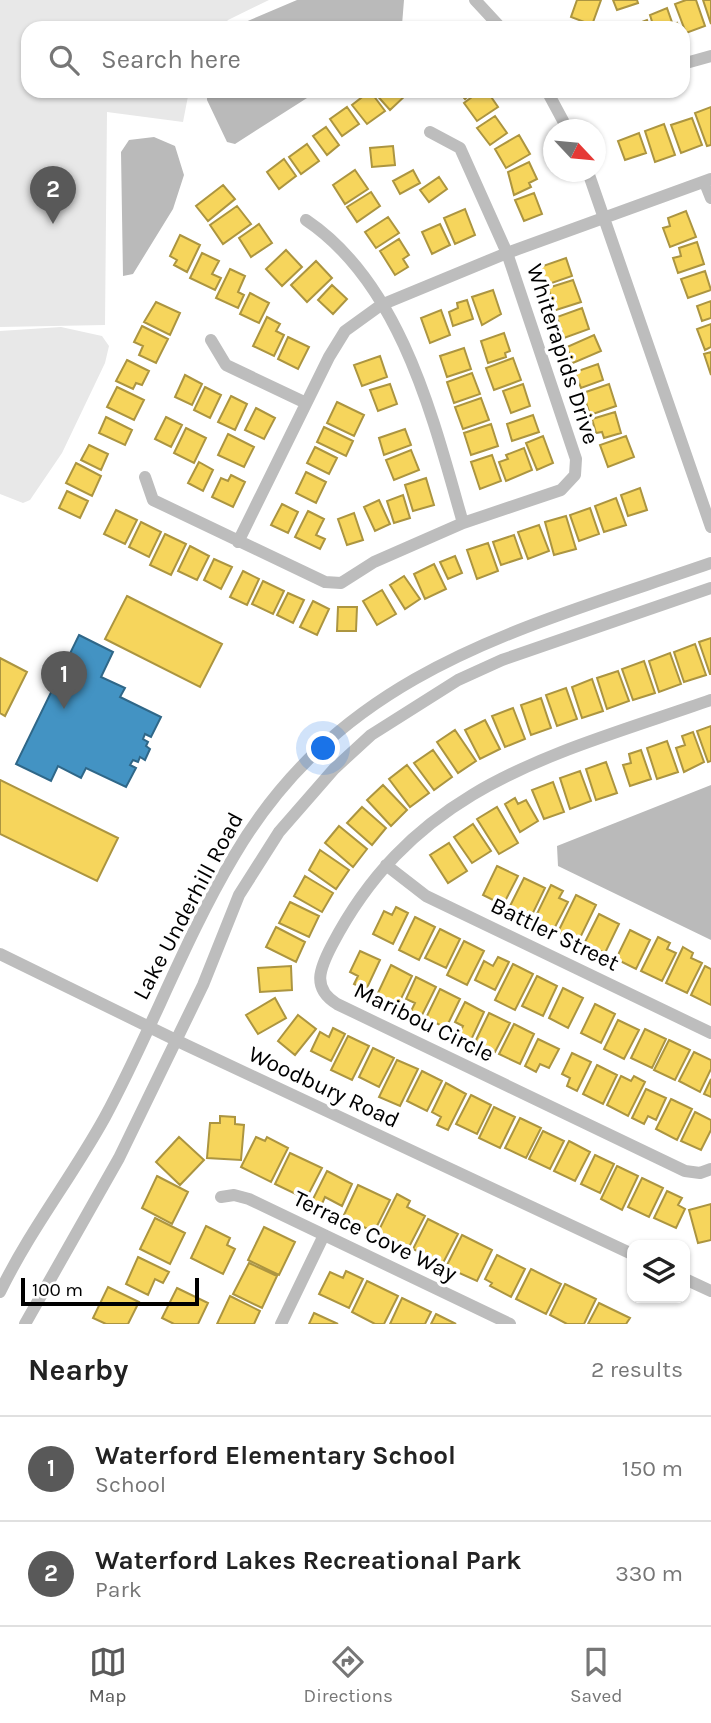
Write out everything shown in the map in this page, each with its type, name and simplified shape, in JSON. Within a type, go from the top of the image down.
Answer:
[{"type":"street","points":[[475,0],[495,21]]},
{"type":"street","points":[[690,62],[711,56]]},
{"type":"street","points":[[551,98],[562,119]]},
{"type":"street","name":"Whiterapids Drive","points":[[145,477],[153,500],[325,582],[341,583],[374,562],[463,523],[561,490],[575,475],[576,459],[508,253],[460,148],[430,132]]},
{"type":"street","points":[[238,542],[306,403],[345,331],[381,305],[508,253],[708,181],[711,198]]},
{"type":"street","points":[[592,182],[711,527]]},
{"type":"street","points":[[306,219],[335,239],[407,347],[463,523]]},
{"type":"street","points":[[211,340],[226,365],[306,403]]},
{"type":"street","name":"Lake Underhill Road","points":[[0,1292],[39,1220],[105,1117],[206,907],[264,809],[356,715],[439,664],[514,630],[711,563]]},
{"type":"street","name":"Lake Underhill Road","points":[[25,1324],[119,1158],[176,1040],[245,886],[279,832],[334,769],[370,734],[439,690],[502,660],[711,588]]},
{"type":"street","name":"Maribou Circle","points":[[711,700],[534,761],[503,776],[437,818],[386,865],[359,901],[322,964],[318,980],[330,999],[685,1171],[700,1173],[711,1169]]},
{"type":"street","name":"Battler Street","points":[[386,865],[426,896],[711,1033]]},
{"type":"street","name":"Woodbury Road","points":[[0,954],[148,1027],[627,1252]]},
{"type":"street","name":"Terrace Cove Way","points":[[221,1197],[234,1195],[249,1199],[510,1324]]},
{"type":"street","points":[[281,1324],[324,1235]]},
{"type":"street","points":[[690,1281],[711,1291]]},
{"type":"shaded area","points":[[0,0],[269,0],[227,21],[21,21],[21,98],[188,98],[183,122],[107,112],[105,325],[0,327]]},
{"type":"shaded area","points":[[297,0],[404,0],[402,21],[248,21]]},
{"type":"shaded area","points":[[307,98],[235,144],[227,142],[207,100]]},
{"type":"shaded area","points":[[154,137],[175,146],[184,175],[173,209],[133,274],[123,276],[121,152],[129,140]]},
{"type":"shaded area","points":[[61,327],[102,336],[109,346],[105,363],[62,453],[30,500],[23,503],[0,494],[0,331]]},
{"type":"shaded area","points":[[711,785],[711,940],[558,866],[557,846]]},
{"type":"building: Homes","points":[[577,0],[601,0],[593,21],[571,17]]},
{"type":"building: Homes","points":[[613,0],[637,0],[638,3],[617,10]]},
{"type":"building: Homes","points":[[696,0],[705,26],[690,32],[690,21],[681,21],[675,4]]},
{"type":"building: Homes","points":[[703,0],[711,0],[711,24]]},
{"type":"building: Homes","points":[[667,8],[672,21],[652,21],[650,15]]},
{"type":"building: Homes","points":[[361,98],[375,98],[385,111],[367,124],[352,105]]},
{"type":"building: Homes","points":[[379,98],[403,98],[390,110]]},
{"type":"building: Homes","points":[[471,98],[492,98],[498,107],[477,121],[464,103]]},
{"type":"building: Homes","points":[[347,107],[359,124],[342,136],[330,119]]},
{"type":"building: Homes","points":[[711,107],[711,145],[707,146],[695,113]]},
{"type":"building: Homes","points":[[495,116],[507,133],[490,145],[477,128]]},
{"type":"building: Homes","points":[[692,118],[702,145],[681,153],[671,125]]},
{"type":"building: Homes","points":[[664,124],[675,155],[655,162],[645,131]]},
{"type":"building: Homes","points":[[326,127],[339,145],[327,155],[313,136]]},
{"type":"building: Homes","points":[[639,133],[646,153],[625,160],[618,141]]},
{"type":"building: Homes","points":[[519,135],[530,154],[506,168],[495,149]]},
{"type":"building: Homes","points":[[307,144],[319,161],[301,174],[289,157]]},
{"type":"building: Homes","points":[[393,146],[395,165],[372,167],[370,148]]},
{"type":"building: Homes","points":[[284,159],[296,176],[279,189],[267,172]]},
{"type":"building: Homes","points":[[529,162],[537,179],[529,183],[531,187],[514,195],[508,172]]},
{"type":"building: Homes","points":[[355,170],[368,189],[345,204],[333,185]]},
{"type":"building: Homes","points":[[413,170],[420,183],[400,194],[393,181]]},
{"type":"building: Homes","points":[[439,177],[447,189],[429,202],[420,190]]},
{"type":"building: Homes","points":[[223,185],[235,199],[208,221],[196,206]]},
{"type":"building: Homes","points":[[371,192],[380,206],[357,222],[347,207]]},
{"type":"building: Homes","points":[[534,193],[542,214],[524,221],[515,200]]},
{"type":"building: Homes","points":[[237,206],[251,224],[223,244],[210,225]]},
{"type":"building: Homes","points":[[465,209],[475,235],[455,244],[444,218]]},
{"type":"building: Homes","points":[[686,211],[696,237],[670,247],[663,228],[670,226],[668,218]]},
{"type":"building: Homes","points":[[388,217],[399,233],[376,248],[365,232]]},
{"type":"building: Homes","points":[[259,224],[272,243],[251,257],[239,238]]},
{"type":"building: Homes","points":[[440,224],[450,245],[432,254],[422,232]]},
{"type":"building: Homes","points":[[180,235],[200,245],[187,272],[174,265],[177,260],[170,256]]},
{"type":"building: Homes","points":[[399,239],[409,255],[403,259],[408,267],[395,275],[380,251]]},
{"type":"building: Homes","points":[[697,242],[704,264],[678,273],[673,258],[681,256],[679,248]]},
{"type":"building: Homes","points":[[286,250],[302,267],[282,286],[266,269]]},
{"type":"building: Homes","points":[[202,253],[219,261],[212,274],[221,278],[215,290],[190,278]]},
{"type":"building: Homes","points":[[566,258],[572,276],[546,285],[540,267]]},
{"type":"building: Homes","points":[[316,261],[332,278],[307,302],[291,285]]},
{"type":"building: Homes","points":[[230,269],[245,276],[238,292],[244,295],[238,308],[216,298]]},
{"type":"building: Homes","points":[[705,271],[711,290],[688,298],[681,279]]},
{"type":"building: Homes","points":[[573,280],[581,302],[556,310],[548,288]]},
{"type":"building: Homes","points":[[332,285],[347,299],[333,314],[318,300]]},
{"type":"building: Homes","points":[[493,290],[501,314],[482,325],[472,297]]},
{"type":"building: Homes","points":[[250,293],[269,303],[259,323],[240,314]]},
{"type":"building: Homes","points":[[467,300],[473,319],[453,326],[449,312],[458,308],[457,303]]},
{"type":"building: Homes","points":[[711,301],[711,318],[702,321],[697,306]]},
{"type":"building: Homes","points":[[156,302],[180,313],[170,335],[144,322]]},
{"type":"building: Homes","points":[[582,308],[589,329],[564,338],[557,317]]},
{"type":"building: Homes","points":[[441,310],[450,335],[430,343],[421,318]]},
{"type":"building: Homes","points":[[267,317],[280,324],[276,331],[284,335],[274,356],[253,346]]},
{"type":"building: Homes","points":[[711,324],[711,347],[705,350],[697,329]]},
{"type":"building: Homes","points":[[142,326],[168,339],[156,363],[139,355],[143,346],[134,342]]},
{"type":"building: Homes","points":[[504,333],[510,351],[505,353],[506,357],[488,363],[481,341]]},
{"type":"building: Homes","points":[[594,335],[601,351],[573,363],[567,347]]},
{"type":"building: Homes","points":[[288,337],[309,347],[298,369],[278,359]]},
{"type":"building: Homes","points":[[464,348],[471,369],[447,377],[440,356]]},
{"type":"building: Homes","points":[[711,352],[711,375],[704,354]]},
{"type":"building: Homes","points":[[380,356],[387,377],[362,386],[354,365]]},
{"type":"building: Homes","points":[[513,358],[521,380],[494,390],[486,368]]},
{"type":"building: Homes","points":[[127,360],[149,371],[142,385],[136,383],[133,389],[116,381]]},
{"type":"building: Homes","points":[[598,364],[603,380],[581,388],[575,372]]},
{"type":"building: Homes","points":[[472,373],[480,394],[454,403],[447,382]]},
{"type":"building: Homes","points":[[185,375],[202,384],[192,405],[175,397]]},
{"type":"building: Homes","points":[[390,384],[397,404],[378,411],[370,390]]},
{"type":"building: Homes","points":[[523,384],[530,406],[511,413],[503,391]]},
{"type":"building: Homes","points":[[609,384],[616,406],[590,415],[583,393]]},
{"type":"building: Homes","points":[[117,387],[144,400],[134,420],[107,407]]},
{"type":"building: Homes","points":[[205,387],[221,395],[210,418],[194,410]]},
{"type":"building: Homes","points":[[231,396],[247,404],[235,430],[218,422]]},
{"type":"building: Homes","points":[[481,398],[489,420],[463,429],[455,407]]},
{"type":"building: Homes","points":[[337,402],[364,415],[354,436],[327,423]]},
{"type":"building: Homes","points":[[256,408],[275,418],[264,439],[245,430]]},
{"type":"building: Homes","points":[[615,412],[621,433],[604,438],[602,432],[596,433],[592,419]]},
{"type":"building: Homes","points":[[533,415],[539,432],[512,441],[507,424]]},
{"type":"building: Homes","points":[[106,417],[132,430],[125,445],[99,433]]},
{"type":"building: Homes","points":[[166,417],[182,425],[171,447],[155,439]]},
{"type":"building: Homes","points":[[491,424],[498,446],[471,455],[464,433]]},
{"type":"building: Homes","points":[[324,427],[353,441],[346,456],[317,442]]},
{"type":"building: Homes","points":[[186,428],[206,438],[194,463],[174,453]]},
{"type":"building: Homes","points":[[405,429],[411,445],[384,455],[379,438]]},
{"type":"building: Homes","points":[[228,434],[254,447],[244,467],[218,455]]},
{"type":"building: Homes","points":[[543,436],[553,463],[537,470],[526,443]]},
{"type":"building: Homes","points":[[626,436],[634,457],[608,467],[600,445]]},
{"type":"building: Homes","points":[[89,445],[108,454],[101,470],[81,460]]},
{"type":"building: Homes","points":[[315,447],[337,458],[329,474],[307,463]]},
{"type":"building: Homes","points":[[524,448],[532,470],[506,481],[499,462],[508,459],[506,455]]},
{"type":"building: Homes","points":[[411,450],[419,470],[394,480],[386,460]]},
{"type":"building: Homes","points":[[492,455],[501,481],[480,489],[471,462]]},
{"type":"building: Homes","points":[[199,462],[213,470],[203,491],[188,483]]},
{"type":"building: Homes","points":[[76,463],[101,476],[92,496],[66,483]]},
{"type":"building: Homes","points":[[306,472],[326,482],[316,503],[296,493]]},
{"type":"building: Homes","points":[[231,475],[245,482],[233,507],[212,497],[221,478],[228,481]]},
{"type":"building: Homes","points":[[426,478],[434,505],[413,511],[405,485]]},
{"type":"building: Homes","points":[[640,488],[647,510],[628,516],[621,495]]},
{"type":"building: Homes","points":[[67,491],[88,501],[80,518],[59,508]]},
{"type":"building: Homes","points":[[403,495],[410,518],[394,523],[387,501]]},
{"type":"building: Homes","points":[[616,498],[626,525],[604,532],[595,506]]},
{"type":"building: Homes","points":[[379,500],[390,524],[375,531],[364,507]]},
{"type":"building: Homes","points":[[282,504],[298,512],[288,533],[271,525]]},
{"type":"building: Homes","points":[[590,508],[599,534],[579,541],[570,515]]},
{"type":"building: Homes","points":[[116,510],[137,520],[125,544],[104,534]]},
{"type":"building: Homes","points":[[308,511],[324,519],[316,535],[325,539],[320,549],[295,537]]},
{"type":"building: Homes","points":[[354,513],[363,540],[347,545],[338,519]]},
{"type":"building: Homes","points":[[566,516],[576,549],[554,555],[545,522]]},
{"type":"building: Homes","points":[[141,522],[161,532],[149,557],[129,547]]},
{"type":"building: Homes","points":[[539,525],[549,551],[528,559],[518,532]]},
{"type":"building: Homes","points":[[165,534],[186,544],[171,575],[150,565]]},
{"type":"building: Homes","points":[[514,535],[522,558],[501,565],[493,542]]},
{"type":"building: Homes","points":[[488,543],[498,571],[477,579],[467,550]]},
{"type":"building: Homes","points":[[190,546],[209,556],[197,580],[178,571]]},
{"type":"building: Homes","points":[[455,556],[462,573],[448,579],[440,562]]},
{"type":"building: Homes","points":[[214,559],[232,567],[221,589],[204,580]]},
{"type":"building: Homes","points":[[434,564],[446,589],[425,599],[414,574]]},
{"type":"building: Homes","points":[[243,571],[259,579],[247,605],[230,597]]},
{"type":"building: Homes","points":[[404,576],[420,599],[405,609],[390,585]]},
{"type":"building: Homes","points":[[263,581],[284,591],[273,614],[252,604]]},
{"type":"building: Homes","points":[[382,590],[396,614],[377,625],[363,601]]},
{"type":"building: Homes","points":[[288,593],[304,600],[293,623],[277,615]]},
{"type":"building: Homes","points":[[127,596],[222,644],[200,687],[105,639]]},
{"type":"building: Homes","points":[[313,601],[329,609],[317,635],[300,627]]},
{"type":"building: Homes","points":[[338,607],[357,607],[356,631],[337,631]]},
{"type":"building: Homes","points":[[711,638],[711,674],[710,674],[699,642]]},
{"type":"building: Homes","points":[[695,644],[706,675],[684,682],[674,652]]},
{"type":"building: Homes","points":[[670,653],[681,684],[659,692],[649,661]]},
{"type":"building: Homes","points":[[0,658],[27,672],[5,716],[0,713]]},
{"type":"building: Homes","points":[[644,661],[655,693],[633,700],[622,669]]},
{"type":"building: Homes","points":[[618,671],[629,701],[607,709],[597,678]]},
{"type":"building: Homes","points":[[592,679],[603,711],[582,718],[572,687]]},
{"type":"building: Homes","points":[[566,688],[577,719],[557,726],[546,695]]},
{"type":"building: Homes","points":[[541,698],[551,728],[531,735],[521,705]]},
{"type":"building: Homes","points":[[513,708],[525,739],[505,747],[492,716]]},
{"type":"building: Homes","points":[[485,720],[500,749],[480,759],[465,730]]},
{"type":"building: Homes","points":[[711,726],[711,761],[708,762],[697,731]]},
{"type":"building: Homes","points":[[455,730],[476,761],[458,773],[437,742]]},
{"type":"building: Homes","points":[[693,732],[704,762],[684,772],[676,748],[685,745],[682,736]]},
{"type":"building: Homes","points":[[667,741],[678,772],[657,779],[647,748]]},
{"type":"building: Homes","points":[[433,750],[452,777],[434,790],[414,763]]},
{"type":"building: Homes","points":[[641,750],[651,779],[630,786],[623,765],[631,763],[629,754]]},
{"type":"building: Homes","points":[[606,762],[617,793],[596,800],[586,769]]},
{"type":"building: Homes","points":[[407,765],[429,793],[410,807],[389,779]]},
{"type":"building: Homes","points":[[580,771],[591,801],[570,809],[560,778]]},
{"type":"building: Homes","points":[[0,780],[118,838],[97,881],[0,834]]},
{"type":"building: Homes","points":[[553,782],[564,812],[544,819],[532,790]]},
{"type":"building: Homes","points":[[383,785],[407,810],[391,826],[367,800]]},
{"type":"building: Homes","points":[[515,798],[518,804],[526,800],[538,821],[520,832],[505,804]]},
{"type":"building: Homes","points":[[362,807],[386,828],[372,845],[347,823]]},
{"type":"building: Homes","points":[[497,807],[518,843],[499,854],[477,819]]},
{"type":"building: Homes","points":[[473,824],[491,851],[472,863],[454,837]]},
{"type":"building: Homes","points":[[339,826],[367,849],[353,867],[325,843]]},
{"type":"building: Homes","points":[[449,843],[467,871],[448,883],[430,855]]},
{"type":"building: Homes","points":[[320,850],[349,870],[336,889],[309,870]]},
{"type":"building: Homes","points":[[497,866],[518,876],[503,905],[483,895]]},
{"type":"building: Homes","points":[[305,876],[333,893],[322,912],[294,896]]},
{"type":"building: Homes","points":[[524,878],[545,888],[530,919],[509,908]]},
{"type":"building: Homes","points":[[551,885],[563,891],[559,898],[568,902],[554,929],[534,920]]},
{"type":"building: Homes","points":[[576,895],[596,905],[578,942],[558,932]]},
{"type":"building: Homes","points":[[290,902],[319,916],[309,937],[279,923]]},
{"type":"building: Homes","points":[[396,907],[408,913],[393,944],[373,934],[384,911],[392,915]]},
{"type":"building: Homes","points":[[599,914],[619,924],[605,953],[584,944]]},
{"type":"building: Homes","points":[[415,917],[435,927],[419,960],[399,950]]},
{"type":"building: Homes","points":[[276,927],[305,942],[296,962],[266,947]]},
{"type":"building: Homes","points":[[440,929],[460,939],[446,968],[425,958]]},
{"type":"building: Homes","points":[[630,930],[650,940],[636,969],[616,959]]},
{"type":"building: Homes","points":[[658,937],[670,943],[667,949],[676,953],[662,981],[641,971]]},
{"type":"building: Homes","points":[[464,941],[484,951],[467,985],[447,975]]},
{"type":"building: Homes","points":[[683,947],[693,953],[691,958],[702,963],[687,993],[666,983]]},
{"type":"building: Homes","points":[[360,951],[380,960],[366,990],[354,984],[358,976],[350,972]]},
{"type":"building: Homes","points":[[498,957],[509,962],[495,990],[475,980],[484,961],[493,966]]},
{"type":"building: Homes","points":[[513,964],[533,974],[515,1010],[495,1000]]},
{"type":"building: Homes","points":[[391,965],[412,976],[398,1005],[377,995]]},
{"type":"building: Homes","points":[[291,966],[292,990],[260,992],[258,968]]},
{"type":"building: Homes","points":[[705,966],[711,969],[711,1005],[691,995]]},
{"type":"building: Homes","points":[[537,976],[557,986],[543,1016],[522,1006]]},
{"type":"building: Homes","points":[[416,977],[436,987],[421,1017],[411,1011],[415,1003],[406,999]]},
{"type":"building: Homes","points":[[563,988],[583,998],[568,1028],[549,1018]]},
{"type":"building: Homes","points":[[440,989],[460,999],[446,1028],[426,1018]]},
{"type":"building: Homes","points":[[275,998],[286,1018],[258,1034],[246,1015]]},
{"type":"building: Homes","points":[[465,1002],[484,1012],[471,1040],[459,1034],[463,1026],[455,1022]]},
{"type":"building: Homes","points":[[595,1004],[615,1014],[601,1043],[581,1033]]},
{"type":"building: Homes","points":[[489,1013],[510,1023],[495,1052],[475,1042]]},
{"type":"building: Homes","points":[[298,1015],[316,1029],[295,1055],[278,1041]]},
{"type":"building: Homes","points":[[618,1020],[639,1030],[624,1059],[604,1049]]},
{"type":"building: Homes","points":[[514,1024],[534,1034],[520,1064],[499,1054]]},
{"type":"building: Homes","points":[[333,1028],[345,1034],[331,1061],[311,1051],[320,1032],[329,1037]]},
{"type":"building: Homes","points":[[645,1029],[666,1039],[652,1068],[631,1058]]},
{"type":"building: Homes","points":[[348,1036],[369,1046],[352,1080],[331,1070]]},
{"type":"building: Homes","points":[[538,1039],[559,1049],[549,1068],[540,1064],[536,1072],[525,1066]]},
{"type":"building: Homes","points":[[669,1040],[690,1050],[675,1080],[654,1070]]},
{"type":"building: Homes","points":[[373,1048],[394,1058],[379,1087],[359,1077]]},
{"type":"building: Homes","points":[[694,1052],[711,1060],[711,1069],[700,1092],[679,1081]]},
{"type":"building: Homes","points":[[572,1053],[591,1062],[577,1091],[567,1086],[570,1078],[562,1074]]},
{"type":"building: Homes","points":[[397,1060],[418,1069],[400,1106],[379,1097]]},
{"type":"building: Homes","points":[[597,1065],[617,1075],[603,1104],[583,1094]]},
{"type":"building: Homes","points":[[422,1071],[442,1081],[427,1111],[407,1101]]},
{"type":"building: Homes","points":[[621,1076],[631,1081],[634,1076],[645,1082],[628,1116],[607,1105]]},
{"type":"building: Homes","points":[[711,1079],[711,1097],[704,1094]]},
{"type":"building: Homes","points":[[446,1083],[466,1094],[448,1130],[437,1125],[441,1117],[432,1112]]},
{"type":"building: Homes","points":[[646,1089],[666,1098],[656,1120],[648,1116],[644,1124],[632,1118]]},
{"type":"building: Homes","points":[[471,1095],[491,1105],[477,1134],[456,1124]]},
{"type":"building: Homes","points":[[671,1099],[692,1109],[677,1140],[656,1129]]},
{"type":"building: Homes","points":[[494,1107],[515,1117],[500,1148],[479,1138]]},
{"type":"building: Homes","points":[[695,1112],[711,1120],[711,1130],[701,1150],[681,1141]]},
{"type":"building: Homes","points":[[220,1116],[235,1117],[235,1124],[244,1125],[241,1160],[207,1158],[210,1123],[220,1123]]},
{"type":"building: Homes","points":[[520,1118],[541,1128],[526,1158],[505,1148]]},
{"type":"building: Homes","points":[[543,1131],[564,1141],[550,1169],[529,1159]]},
{"type":"building: Homes","points":[[179,1137],[204,1160],[180,1185],[156,1162]]},
{"type":"building: Homes","points":[[256,1137],[265,1141],[267,1137],[288,1148],[271,1182],[241,1167]]},
{"type":"building: Homes","points":[[569,1141],[590,1152],[575,1181],[554,1171]]},
{"type":"building: Homes","points":[[290,1153],[322,1168],[306,1199],[275,1184]]},
{"type":"building: Homes","points":[[595,1155],[614,1164],[600,1193],[581,1184]]},
{"type":"building: Homes","points":[[617,1166],[638,1176],[622,1210],[601,1199]]},
{"type":"building: Homes","points":[[327,1171],[352,1184],[342,1206],[325,1197],[321,1206],[312,1201]]},
{"type":"building: Homes","points":[[157,1176],[188,1192],[172,1224],[142,1208]]},
{"type":"building: Homes","points":[[642,1178],[663,1188],[649,1217],[628,1207]]},
{"type":"building: Homes","points":[[358,1185],[390,1200],[374,1232],[343,1217]]},
{"type":"building: Homes","points":[[667,1191],[682,1198],[678,1205],[685,1209],[676,1228],[654,1218]]},
{"type":"building: Homes","points":[[397,1194],[410,1201],[407,1207],[425,1216],[409,1247],[378,1232]]},
{"type":"building: Homes","points":[[711,1204],[711,1240],[698,1243],[689,1210]]},
{"type":"building: Homes","points":[[155,1218],[185,1233],[170,1264],[140,1249]]},
{"type":"building: Homes","points":[[428,1219],[458,1234],[443,1263],[413,1249]]},
{"type":"building: Homes","points":[[206,1226],[230,1238],[227,1245],[235,1249],[223,1274],[191,1258]]},
{"type":"building: Homes","points":[[264,1227],[295,1242],[279,1275],[248,1260]]},
{"type":"building: Homes","points":[[462,1235],[492,1250],[477,1281],[446,1267]]},
{"type":"building: Homes","points":[[497,1255],[525,1269],[511,1297],[490,1286],[492,1283],[485,1279]]},
{"type":"building: Homes","points":[[138,1257],[169,1272],[163,1283],[155,1279],[148,1295],[126,1284]]},
{"type":"building: Homes","points":[[249,1263],[277,1276],[262,1308],[233,1294]]},
{"type":"building: Homes","points":[[531,1269],[561,1284],[546,1314],[516,1299]]},
{"type":"building: Homes","points":[[346,1271],[363,1279],[349,1308],[319,1294],[330,1272],[343,1278]]},
{"type":"building: Homes","points":[[367,1281],[398,1296],[384,1324],[375,1324],[352,1312]]},
{"type":"building: Homes","points":[[565,1284],[596,1299],[584,1324],[567,1324],[550,1315]]},
{"type":"building: Homes","points":[[108,1287],[139,1302],[128,1324],[106,1324],[93,1318]]},
{"type":"building: Homes","points":[[177,1288],[208,1303],[198,1324],[174,1324],[162,1318]]},
{"type":"building: Homes","points":[[230,1296],[260,1311],[254,1324],[217,1324]]},
{"type":"building: Homes","points":[[402,1298],[431,1312],[425,1324],[390,1324]]},
{"type":"building: Homes","points":[[599,1303],[630,1318],[626,1324],[588,1324]]},
{"type":"building: Homes","points":[[314,1313],[338,1324],[309,1324]]},
{"type":"building: Homes","points":[[436,1314],[456,1324],[431,1324]]},
{"type":"building: Schools","points":[[79,635],[113,652],[101,677],[125,688],[120,697],[161,717],[151,737],[145,734],[143,739],[148,742],[146,746],[150,749],[145,760],[140,757],[138,762],[133,760],[130,765],[136,768],[126,787],[86,768],[81,778],[58,766],[51,781],[16,764]]},
{"type":"place","name":"Waterford Lakes Recreational Park","points":[[53,224]]},
{"type":"place","name":"Waterford Elementary School","points":[[64,709]]}]
